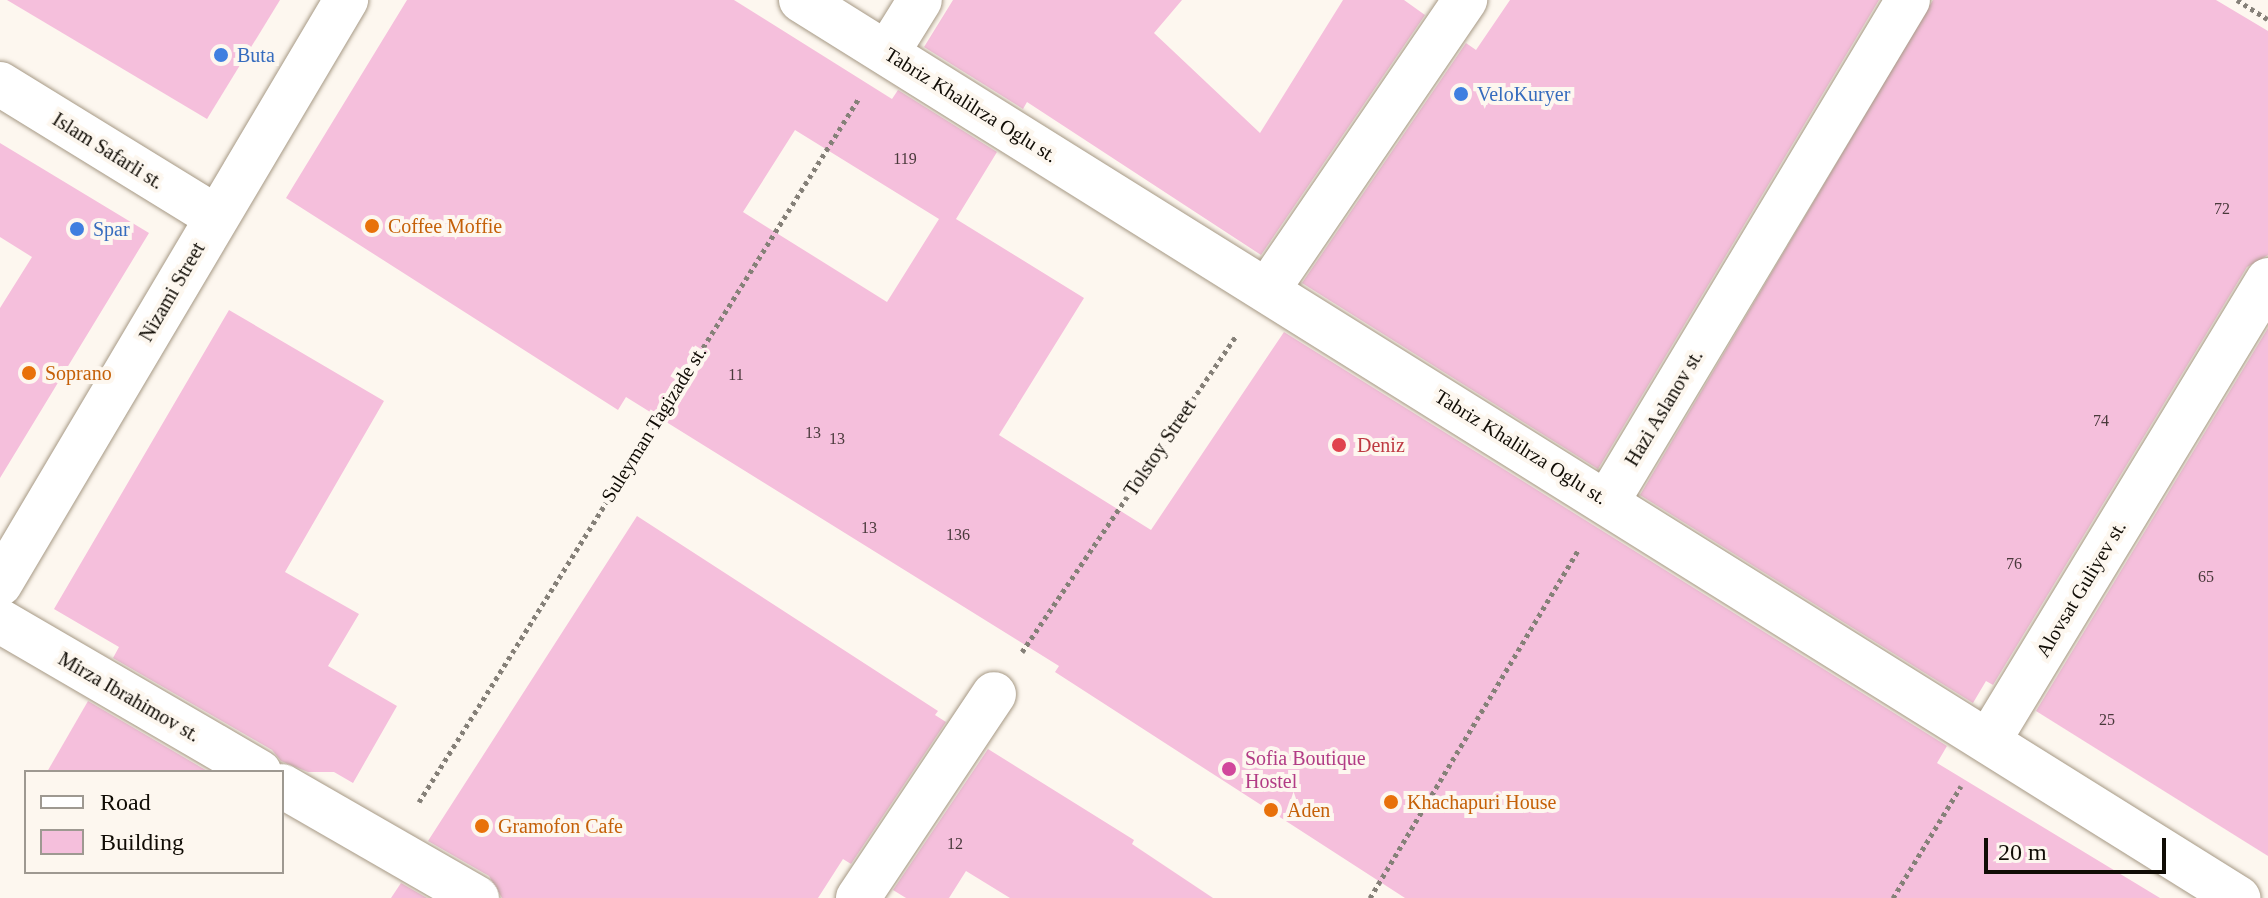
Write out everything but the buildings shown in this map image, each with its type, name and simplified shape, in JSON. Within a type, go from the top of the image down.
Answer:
[{"type":"street","name":"Nizami Street","points":[[0,584],[346,0]]},
{"type":"street","name":"Tabriz Khalilrza Oglu st.","points":[[801,0],[1268,289],[2238,898]]},
{"type":"street","points":[[887,53],[920,0]]},
{"type":"street","points":[[1268,289],[1465,0]]},
{"type":"street","name":"Hazi Aslanov st.","points":[[1607,502],[1908,0]]},
{"type":"street","name":"Islam Safarli st.","points":[[0,84],[216,217]]},
{"type":"street","name":"Alovsat Guliyev st.","points":[[1989,740],[2268,280]]},
{"type":"street","name":"Mirza Ibrahimov st.","points":[[0,621],[256,770]]},
{"type":"street","points":[[858,898],[994,694]]},
{"type":"street","points":[[284,787],[477,898]]},
{"type":"path","points":[[2237,0],[2268,19]]},
{"type":"path","name":"Suleyman Tagizade st.","points":[[390,849],[862,93]]},
{"type":"path","name":"Tolstoy Street","points":[[1020,655],[1242,328]]},
{"type":"path","points":[[1370,898],[1607,502]]},
{"type":"path","points":[[1893,898],[1989,740]]},
{"type":"place","name":"Buta","points":[[221,55]]},
{"type":"place","name":"VeloKuryer","points":[[1461,94]]},
{"type":"place","name":"Coffee Moffie","points":[[372,226]]},
{"type":"place","name":"Spar","points":[[77,229]]},
{"type":"place","name":"Soprano","points":[[29,373]]},
{"type":"place","name":"Deniz","points":[[1339,445]]},
{"type":"place","name":"Sofia Boutique Hostel","points":[[1229,769]]},
{"type":"place","name":"Khachapuri House","points":[[1391,802]]},
{"type":"place","name":"Aden","points":[[1271,810]]},
{"type":"place","name":"Gramofon Cafe","points":[[482,826]]}]
